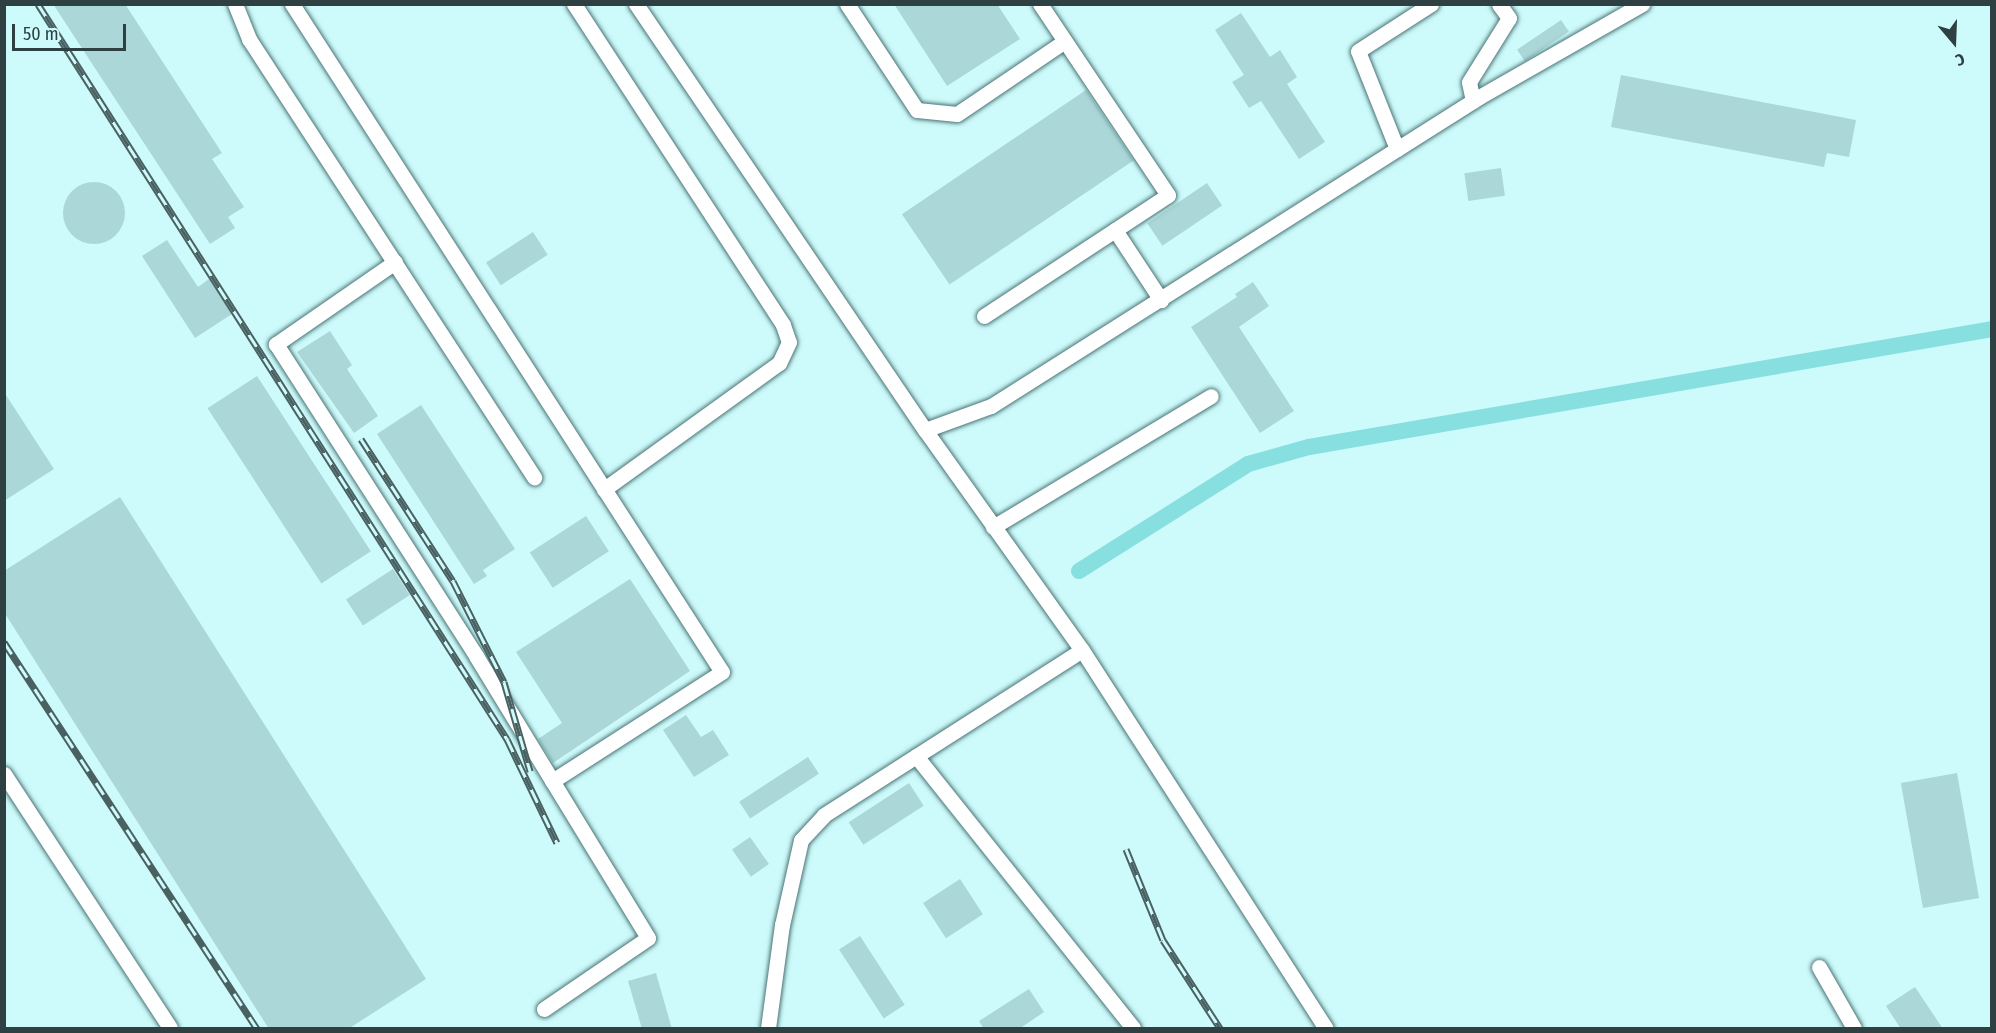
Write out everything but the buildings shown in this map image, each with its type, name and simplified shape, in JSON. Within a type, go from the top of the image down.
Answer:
[{"type":"lane","points":[[235,4],[249,39],[534,477]]},
{"type":"lane","points":[[292,4],[722,672],[552,781]]},
{"type":"lane","points":[[574,4],[783,325],[789,342],[779,363],[604,489]]},
{"type":"lane","points":[[636,4],[925,430],[1082,650],[1326,1029]]},
{"type":"lane","points":[[847,4],[917,110],[957,114],[1065,41]]},
{"type":"lane","points":[[984,316],[1168,195],[1040,4]]},
{"type":"lane","points":[[1397,149],[1358,51],[1431,4]]},
{"type":"lane","points":[[1473,100],[1469,82],[1509,18],[1499,4]]},
{"type":"lane","points":[[925,430],[991,406],[1473,100],[1642,4]]},
{"type":"lane","points":[[1115,230],[1161,300]]},
{"type":"lane","points":[[395,262],[276,344],[552,781],[648,938],[544,1009]]},
{"type":"lane","points":[[993,527],[1211,396]]},
{"type":"lane","points":[[768,1029],[782,925],[801,840],[824,815],[1082,650]]},
{"type":"lane","points":[[916,756],[1133,1029]]},
{"type":"lane","points":[[4,774],[170,1029]]},
{"type":"lane","points":[[1819,967],[1854,1029]]},
{"type":"waterway","points":[[1079,571],[1248,464],[1309,447],[1992,329]]},
{"type":"railway","points":[[38,4],[507,739],[557,843]]},
{"type":"railway","points":[[361,439],[453,581],[504,682],[530,771]]},
{"type":"railway","points":[[4,642],[257,1028]]},
{"type":"railway","points":[[1126,849],[1163,940],[1220,1028]]}]
